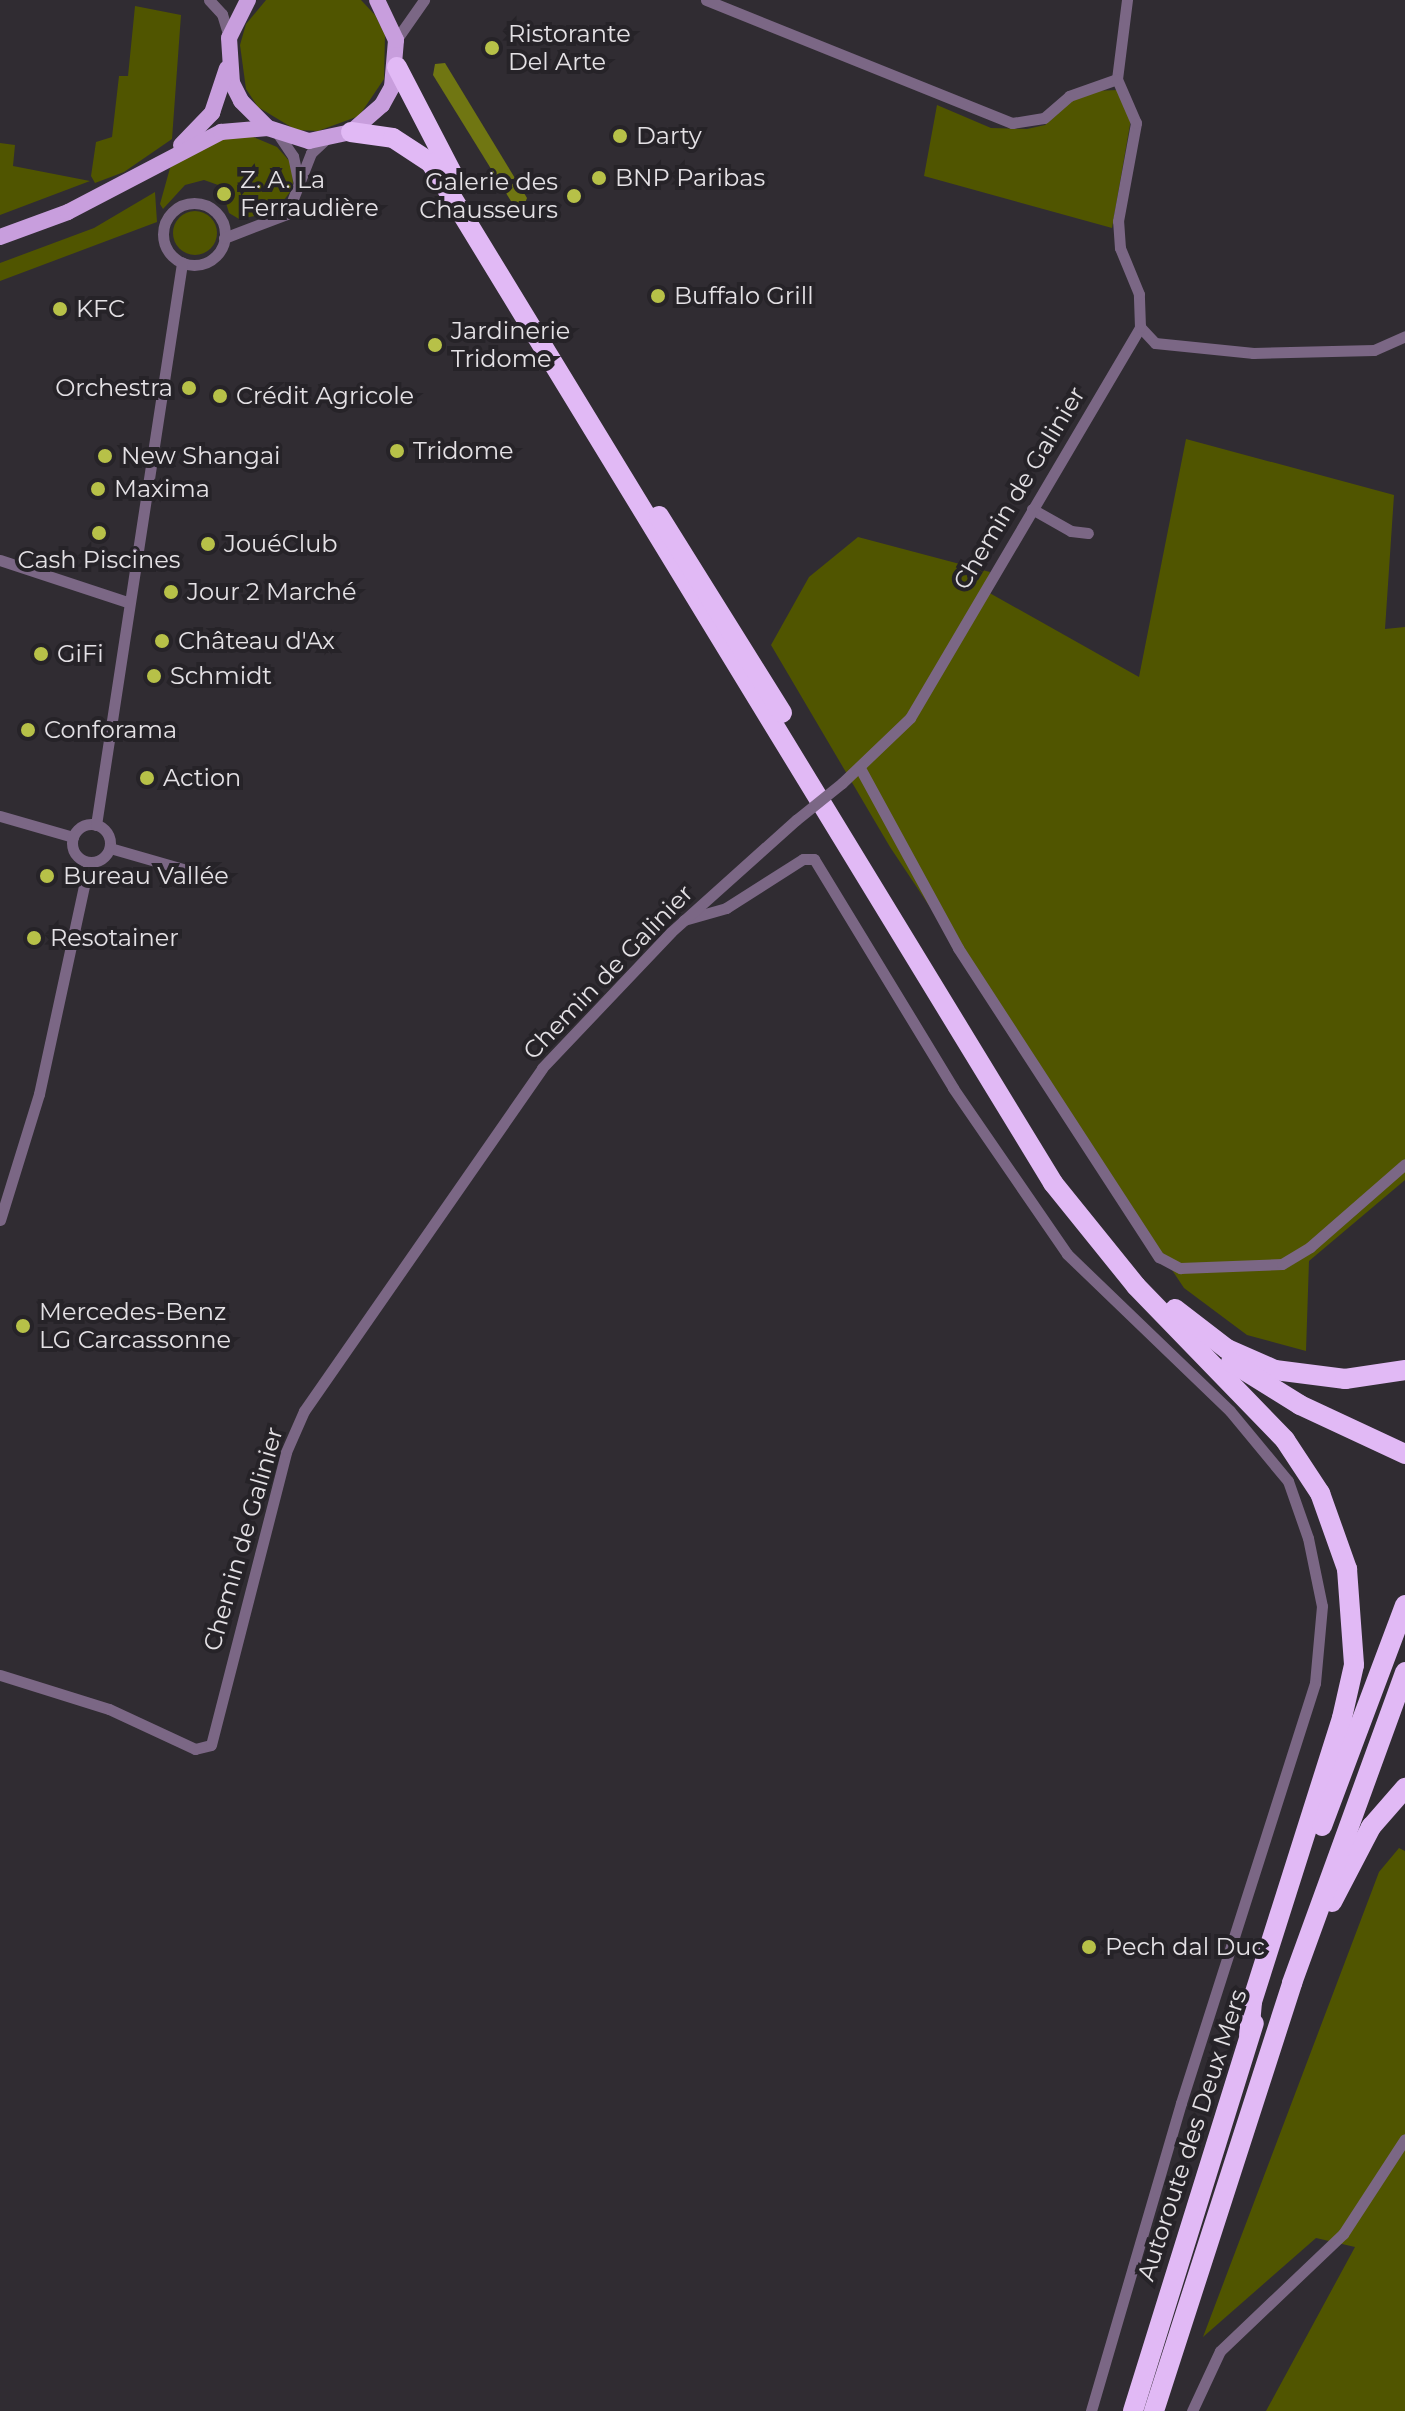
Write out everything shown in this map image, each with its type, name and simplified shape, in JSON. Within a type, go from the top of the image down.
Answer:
[{"type":"highway","points":[[397,67],[466,197],[1016,1103],[1079,1200],[1306,1469],[1330,1518],[1351,1591],[1355,1643],[1349,1690],[1252,2002],[1249,2035]]},
{"type":"highway","points":[[351,132],[393,138],[431,163],[1053,1183],[1096,1242],[1201,1341],[1262,1382],[1405,1454]]},
{"type":"highway","points":[[1178,1320],[1227,1349],[1275,1370],[1345,1379],[1405,1370]]},
{"type":"highway","points":[[1178,1320],[1294,1412],[1405,1467]]},
{"type":"highway","name":"Autoroute des Deux Mers","points":[[1133,2411],[1249,2035],[1405,1605]]},
{"type":"highway","name":"Autoroute des Deux Mers","points":[[1154,2411],[1292,1983],[1405,1672]]},
{"type":"highway","points":[[1292,1983],[1311,1958],[1354,1856],[1405,1788]]},
{"type":"main road","points":[[168,157],[212,113],[228,64],[229,38],[248,0]]},
{"type":"main road","points":[[0,237],[68,212],[168,157],[221,132],[273,131],[325,140],[351,132],[382,105],[397,67],[396,40],[382,4]]},
{"type":"main road","points":[[228,64],[241,101],[273,131]]},
{"type":"street","points":[[209,0],[222,14],[229,38]]},
{"type":"street","points":[[396,40],[424,0]]},
{"type":"street","points":[[706,0],[1012,123],[1044,118],[1069,96],[1117,79]]},
{"type":"street","points":[[1127,0],[1117,79],[1136,123],[1118,221],[1120,248],[1139,294],[1140,327],[1155,343],[1253,353],[1374,350],[1405,336]]},
{"type":"street","points":[[273,131],[293,156],[300,190]]},
{"type":"street","points":[[224,238],[243,228],[287,214],[300,190],[311,153],[325,140]]},
{"type":"street","points":[[185,264],[163,240],[174,211],[199,204],[222,221],[243,228]]},
{"type":"street","points":[[185,264],[214,258],[224,238],[222,221]]},
{"type":"street","points":[[96,825],[127,602],[185,264]]},
{"type":"street","name":"Chemin de Galinier","points":[[0,1675],[109,1709],[195,1749],[211,1745],[286,1452],[304,1411],[542,1068],[684,920],[796,820],[861,770],[910,718],[1140,327]]},
{"type":"street","points":[[1032,509],[1071,531],[1088,533]]},
{"type":"street","points":[[0,560],[127,602]]},
{"type":"street","points":[[861,770],[958,948],[1159,1257],[1180,1268],[1282,1264],[1310,1247],[1405,1164]]},
{"type":"street","points":[[0,816],[73,837]]},
{"type":"street","points":[[96,825],[108,833],[110,848],[99,861],[89,862],[74,850],[73,837],[82,827],[96,825]]},
{"type":"street","points":[[110,848],[183,869]]},
{"type":"street","points":[[684,920],[726,908],[803,859],[814,859],[953,1088],[1067,1254],[1230,1411],[1288,1481],[1308,1538],[1322,1606],[1315,1683],[1181,2103],[1091,2411]]},
{"type":"street","points":[[0,1220],[39,1094],[89,862]]},
{"type":"street","points":[[1192,2411],[1220,2351],[1343,2234],[1405,2139]]},
{"type":"shaded area","points":[[266,0],[361,0],[375,15],[385,35],[384,79],[359,116],[318,131],[296,130],[258,107],[246,89],[240,45],[246,24]]},
{"type":"shaded area","points":[[135,6],[181,15],[172,139],[124,172],[95,183],[91,176],[96,142],[112,137],[119,76],[128,76]]},
{"type":"shaded area","points":[[445,63],[527,198],[523,208],[514,206],[433,75],[435,64]]},
{"type":"shaded area","points":[[1118,90],[1131,119],[1112,228],[924,176],[937,105],[991,128],[1027,129],[1045,125],[1073,100],[1094,91]]},
{"type":"shaded area","points":[[251,136],[277,147],[292,164],[293,188],[275,212],[239,219],[229,213],[221,186],[204,180],[185,185],[163,209],[160,204],[170,168],[178,161],[217,140]]},
{"type":"shaded area","points":[[0,143],[15,145],[13,166],[90,181],[0,215]]},
{"type":"shaded area","points":[[155,192],[157,222],[0,281],[0,263],[94,228]]},
{"type":"shaded area","points":[[195,211],[211,217],[217,233],[211,249],[195,255],[179,249],[173,233],[179,217]]},
{"type":"shaded area","points":[[1186,439],[1394,495],[1385,629],[1405,627],[1405,1180],[1309,1261],[1306,1351],[1247,1335],[1184,1288],[890,847],[771,645],[809,577],[858,537],[990,572],[986,591],[1139,677]]},
{"type":"shaded area","points":[[1399,1848],[1405,1851],[1405,2411],[1266,2411],[1355,2247],[1316,2238],[1203,2337],[1379,1872]]},
{"type":"place","name":"Ristorante Del Arte","points":[[492,48]]},
{"type":"place","name":"Darty","points":[[620,136]]},
{"type":"place","name":"BNP Paribas","points":[[599,178]]},
{"type":"place","name":"Z. A. La Ferraudière","points":[[224,194]]},
{"type":"place","name":"Galerie des Chausseurs","points":[[574,196]]},
{"type":"place","name":"Buffalo Grill","points":[[658,296]]},
{"type":"place","name":"KFC","points":[[60,309]]},
{"type":"place","name":"Jardinerie Tridome","points":[[435,345]]},
{"type":"place","name":"Orchestra","points":[[189,388]]},
{"type":"place","name":"Crédit Agricole","points":[[220,396]]},
{"type":"place","name":"Tridome","points":[[397,451]]},
{"type":"place","name":"New Shangai","points":[[105,456]]},
{"type":"place","name":"Maxima","points":[[98,489]]},
{"type":"place","name":"Cash Piscines","points":[[99,533]]},
{"type":"place","name":"JouéClub","points":[[208,544]]},
{"type":"place","name":"Jour 2 Marché","points":[[171,592]]},
{"type":"place","name":"Château d'Ax","points":[[162,641]]},
{"type":"place","name":"GiFi","points":[[41,654]]},
{"type":"place","name":"Schmidt","points":[[154,676]]},
{"type":"place","name":"Conforama","points":[[28,730]]},
{"type":"place","name":"Action","points":[[147,778]]},
{"type":"place","name":"Bureau Vallée","points":[[47,876]]},
{"type":"place","name":"Resotainer","points":[[34,938]]},
{"type":"place","name":"Mercedes-Benz LG Carcassonne","points":[[23,1326]]},
{"type":"place","name":"Pech dal Duc","points":[[1089,1947]]}]
